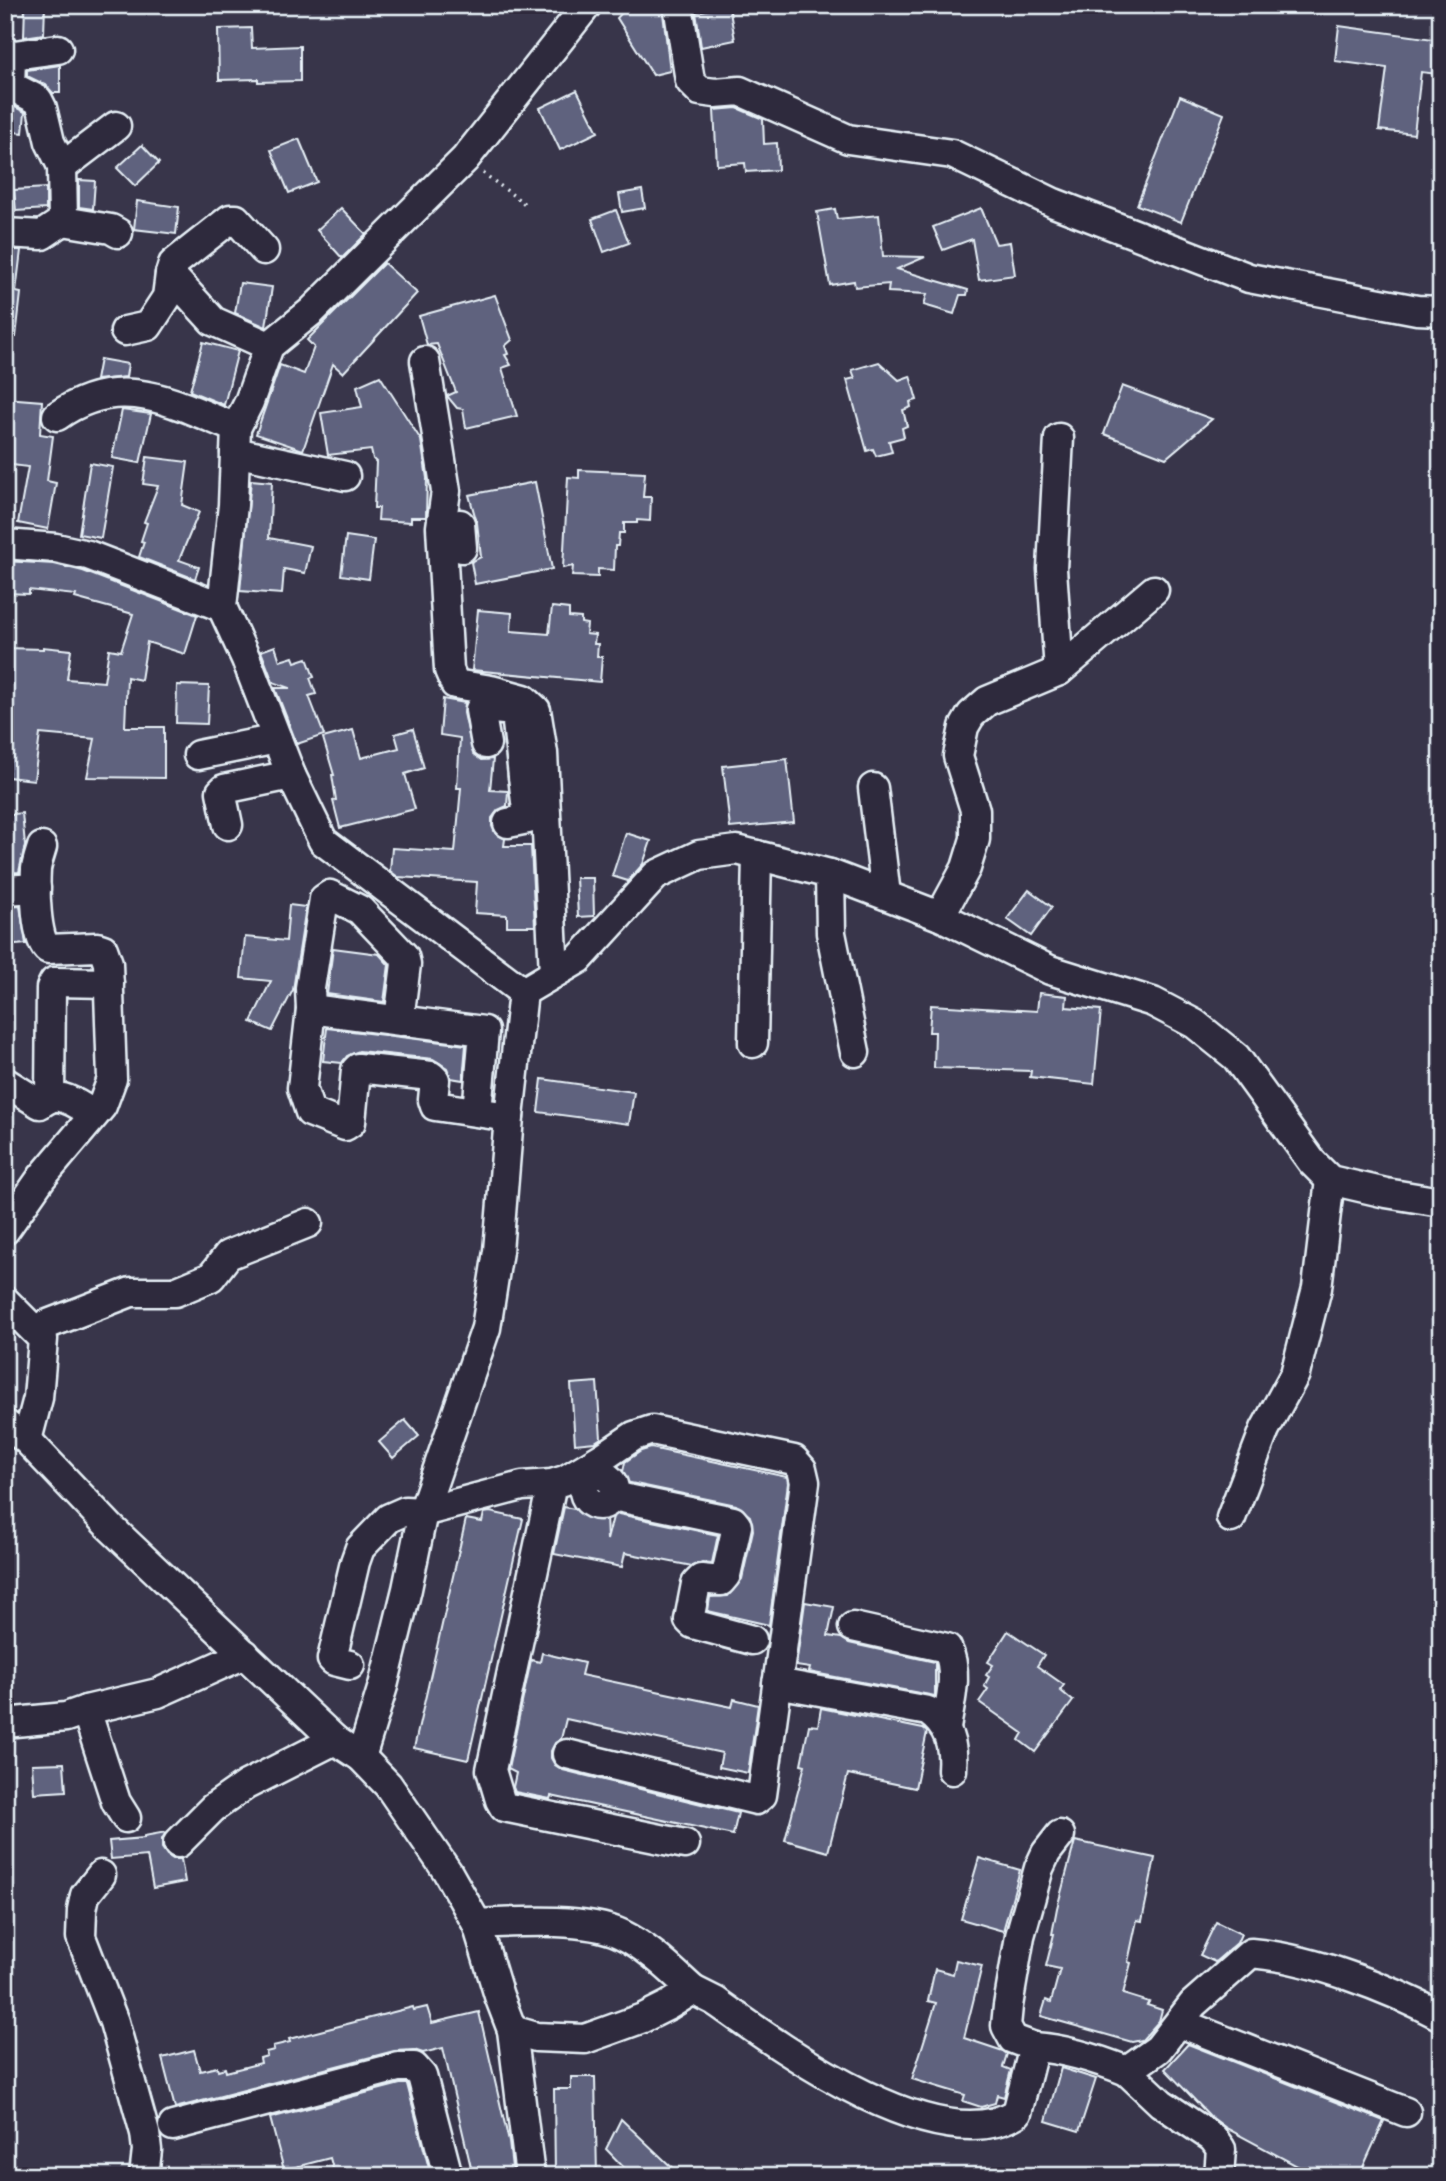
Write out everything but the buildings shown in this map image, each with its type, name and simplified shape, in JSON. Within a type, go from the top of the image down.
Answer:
[{"type":"street","points":[[523,992],[465,939],[323,841],[280,777],[246,659],[222,607],[233,505],[236,440],[269,346],[312,311],[465,159],[587,5]]},
{"type":"street","points":[[678,5],[690,81],[700,91],[740,92],[848,139],[952,154],[1054,203],[1249,278],[1416,310],[1441,311]]},
{"type":"street","points":[[58,49],[14,55],[11,59],[8,84],[38,100],[43,108],[49,155],[63,221]]},
{"type":"street","points":[[49,155],[116,126]]},
{"type":"street","points":[[125,331],[148,326],[167,297],[173,264],[230,219],[236,219],[264,250]]},
{"type":"street","points":[[5,233],[42,235],[63,221],[110,229],[118,233]]},
{"type":"street","points":[[170,274],[213,321],[269,346]]},
{"type":"street","points":[[425,361],[446,491],[456,525],[449,670],[455,684],[524,699],[536,710],[522,752],[528,819],[509,822]]},
{"type":"street","points":[[57,416],[74,404],[92,398],[125,393],[150,395],[236,440],[345,476]]},
{"type":"street","points":[[1059,438],[1052,569],[1059,671]]},
{"type":"street","points":[[5,544],[56,548],[88,555],[222,607]]},
{"type":"street","points":[[940,916],[966,868],[975,839],[975,810],[958,756],[964,727],[971,715],[987,701],[1059,671],[1154,590]]},
{"type":"street","points":[[198,755],[268,741]]},
{"type":"street","points":[[522,752],[554,973]]},
{"type":"street","points":[[228,825],[221,792],[280,777]]},
{"type":"street","points":[[873,788],[886,895]]},
{"type":"street","points":[[5,1230],[42,1177],[102,1106],[112,1080],[108,962],[103,949],[97,947],[44,947],[40,939],[36,888],[36,866],[42,847]]},
{"type":"street","points":[[523,992],[579,959],[656,875],[699,855],[737,850],[830,874],[940,916],[1050,970],[1153,1002],[1195,1024],[1236,1057],[1311,1162],[1330,1180],[1441,1202]]},
{"type":"street","points":[[753,1042],[757,855]]},
{"type":"street","points":[[830,874],[831,933],[855,1052]]},
{"type":"street","points":[[5,890],[36,888]]},
{"type":"street","points":[[401,1021],[407,964],[404,956],[360,910],[330,895],[324,899],[310,988],[311,1009],[302,1088],[310,1112],[345,1126],[351,1122],[358,1068],[431,1076],[435,1080],[435,1106],[509,1117]]},
{"type":"street","points":[[50,1098],[51,988],[54,982],[109,983]]},
{"type":"street","points":[[361,1757],[383,1686],[423,1512],[486,1328],[498,1251],[523,992]]},
{"type":"street","points":[[311,1009],[518,1037]]},
{"type":"street","points":[[477,1112],[484,1031]]},
{"type":"street","points":[[5,1082],[40,1104],[50,1098],[69,1101],[94,1115]]},
{"type":"street","points":[[1231,1518],[1265,1429],[1294,1374],[1317,1287],[1330,1180]]},
{"type":"street","points":[[35,1329],[131,1292],[175,1292],[211,1277],[228,1255],[309,1223]]},
{"type":"street","points":[[5,1301],[43,1339],[38,1398],[16,1432],[110,1527],[335,1740],[361,1757],[388,1785],[447,1871],[477,1924],[512,2030],[530,2176]]},
{"type":"street","points":[[567,1754],[756,1800],[762,1795],[805,1482],[802,1469],[794,1460],[652,1430],[634,1436],[567,1483],[491,1770],[500,1800],[504,1807],[685,1844]]},
{"type":"street","points":[[350,1665],[332,1659],[360,1548],[389,1518],[405,1511],[423,1512],[522,1486],[567,1483],[597,1476],[604,1476],[611,1481],[613,1496],[733,1521],[737,1526],[726,1575],[721,1581],[701,1579],[696,1584],[689,1620],[693,1624],[752,1640]]},
{"type":"street","points":[[853,1627],[947,1648],[953,1672],[946,1728],[954,1753],[952,1770]]},
{"type":"street","points":[[5,1723],[66,1717],[159,1693],[245,1654]]},
{"type":"street","points":[[777,1683],[928,1711],[946,1728]]},
{"type":"street","points":[[86,1710],[116,1802],[126,1818]]},
{"type":"street","points":[[178,1843],[213,1808],[246,1785],[335,1740]]},
{"type":"street","points":[[1060,1835],[1046,1853],[1035,1880],[1020,1936],[1006,2026],[1013,2039],[1034,2047],[1053,2048],[1105,2062],[1126,2071],[1161,2103],[1213,2138],[1220,2149],[1219,2176]]},
{"type":"street","points":[[101,1875],[85,1895],[81,1937],[114,2022],[145,2133],[147,2150],[144,2176]]},
{"type":"street","points":[[477,1924],[549,1922],[587,1926],[620,1934],[663,1962],[693,1990],[715,2001],[842,2084],[898,2109],[949,2125],[1001,2123],[1017,2113],[1034,2047]]},
{"type":"street","points":[[1126,2071],[1158,2049],[1194,2004],[1251,1953],[1281,1956],[1326,1969],[1415,2002],[1441,2016]]},
{"type":"street","points":[[512,2030],[536,2037],[585,2039],[643,2018],[669,2006],[693,1990]]},
{"type":"street","points":[[1180,2023],[1406,2112]]},
{"type":"street","points":[[173,2126],[398,2067],[414,2067],[422,2076],[448,2176]]},
{"type":"path","points":[[465,159],[525,204]]}]
